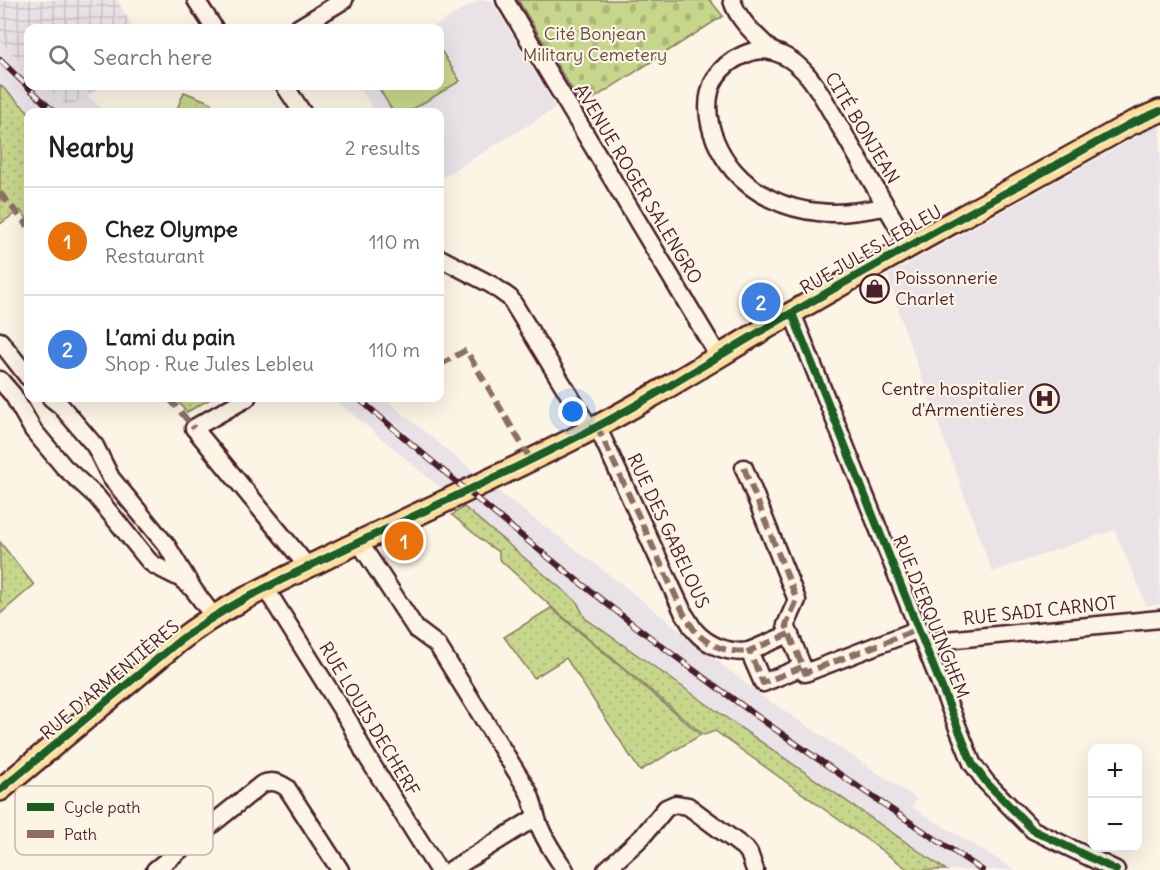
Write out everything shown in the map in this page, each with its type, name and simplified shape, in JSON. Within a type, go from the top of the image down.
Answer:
[{"type":"main road","name":"RUE JULES LEBLEU","points":[[1130,124],[1160,103]]},
{"type":"main road","name":"RUE JULES LEBLEU","points":[[438,505],[593,428],[909,246],[1130,124],[1160,111]]},
{"type":"main road","name":"RUE D'ARMENTIÈRES","points":[[0,790],[179,640],[214,617],[308,567],[438,505]]},
{"type":"street","points":[[196,0],[211,24]]},
{"type":"street","points":[[305,24],[344,0]]},
{"type":"street","name":"AVENUE ROGER SALENGRO","points":[[505,0],[719,357]]},
{"type":"street","name":"CITÉ BONJEAN","points":[[732,0],[742,20],[772,51]]},
{"type":"street","name":"CITÉ BONJEAN","points":[[886,207],[834,213],[816,212],[791,207],[770,199],[749,186],[729,165],[711,131],[708,100],[712,85],[724,65],[754,50],[772,51],[800,67],[825,101],[909,246]]},
{"type":"street","points":[[288,90],[299,108]]},
{"type":"street","name":"RUE DES GABELOUS","points":[[444,260],[492,285],[510,298],[593,428],[684,614],[695,630],[718,647],[734,652],[749,651]]},
{"type":"street","name":"RUE D'ERQUINGHEM","points":[[792,313],[972,762],[980,775],[1033,830],[1116,870]]},
{"type":"street","points":[[0,341],[24,372]]},
{"type":"street","points":[[0,380],[13,395],[33,430],[64,467],[98,497],[149,561],[180,578],[193,589]]},
{"type":"street","points":[[56,402],[95,446],[111,478],[167,546],[193,589],[214,617]]},
{"type":"street","points":[[240,402],[194,428],[308,567]]},
{"type":"street","points":[[80,481],[102,462]]},
{"type":"street","points":[[744,468],[797,600],[786,625],[804,670]]},
{"type":"street","points":[[359,542],[416,629],[432,641],[441,652],[527,789],[548,844],[565,870]]},
{"type":"street","name":"RUE LOUIS DECHERF","points":[[266,589],[438,870]]},
{"type":"street","name":"RUE SADI CARNOT","points":[[749,651],[763,683],[922,635],[1160,619]]},
{"type":"street","points":[[749,651],[789,634]]},
{"type":"street","points":[[213,823],[262,784],[269,782],[281,784],[287,788],[340,870]]},
{"type":"street","points":[[606,870],[642,837],[666,808],[675,804],[688,806],[746,849],[755,870]]},
{"type":"street","points":[[452,870],[536,817]]},
{"type":"street","points":[[155,870],[174,855]]},
{"type":"shaded area","points":[[0,0],[117,0],[131,24],[24,24],[24,65],[0,41]]},
{"type":"shaded area","points":[[479,0],[491,0],[556,108],[444,177],[444,108],[373,108],[361,90],[444,90],[444,24],[438,24]]},
{"type":"shaded area","points":[[0,41],[24,65],[24,90],[50,90],[68,107],[87,95],[101,108],[25,108],[0,85]]},
{"type":"shaded area","points":[[50,90],[96,90],[68,107]]},
{"type":"shaded area","name":"Centre hospitalier d'Armentières","points":[[1160,124],[1160,605],[1146,606],[1114,530],[992,572],[904,328],[888,275]]},
{"type":"shaded area","points":[[338,402],[390,402],[499,492],[619,582],[759,694],[917,799],[912,807],[1015,870],[946,870],[585,618],[577,602]]},
{"type":"green space","name":"Cité Bonjean Military Cemetery","points":[[518,0],[710,0],[723,16],[582,106]]},
{"type":"green space","points":[[444,55],[460,81],[415,108],[391,108],[380,90],[444,90]]},
{"type":"green space","points":[[0,85],[25,108],[24,215],[20,210],[0,224]]},
{"type":"green space","points":[[184,92],[210,102],[214,108],[178,108]]},
{"type":"green space","points":[[178,402],[205,402],[187,412]]},
{"type":"green space","points":[[464,507],[577,602],[585,618],[946,870],[909,870],[715,731],[704,735],[555,610],[499,559],[499,552],[452,515]]},
{"type":"green space","points":[[0,542],[34,585],[0,614]]},
{"type":"green space","points":[[551,608],[701,735],[640,771],[566,658],[534,678],[504,637]]},
{"type":"railway","points":[[0,60],[24,83]]},
{"type":"railway","points":[[31,90],[50,108]]},
{"type":"railway","points":[[363,402],[528,541],[659,644],[806,751],[982,870]]},
{"type":"marked path","points":[[0,193],[24,221]]},
{"type":"marked path","points":[[444,363],[466,350],[531,460]]},
{"type":"marked path","points":[[172,402],[194,428]]},
{"type":"marked path","points":[[597,426],[684,614],[694,629],[706,641],[720,648],[749,651]]},
{"type":"marked path","points":[[744,468],[797,600],[786,625],[805,673],[919,629]]},
{"type":"marked path","points":[[789,634],[749,651],[763,683],[802,667]]},
{"type":"cycle path","points":[[0,790],[179,641],[231,606],[288,576],[600,425],[880,263],[1130,124],[1160,111]]},
{"type":"cycle path","points":[[792,313],[972,763],[986,782],[1033,830],[1116,870]]},
{"type":"place","name":"Poissonnerie Charlet","points":[[874,288]]},
{"type":"place","name":"L’ami du pain","points":[[761,302]]},
{"type":"place","name":"Centre hospitalier d'Armentières","points":[[1045,399]]},
{"type":"place","name":"Chez Olympe","points":[[404,541]]}]
